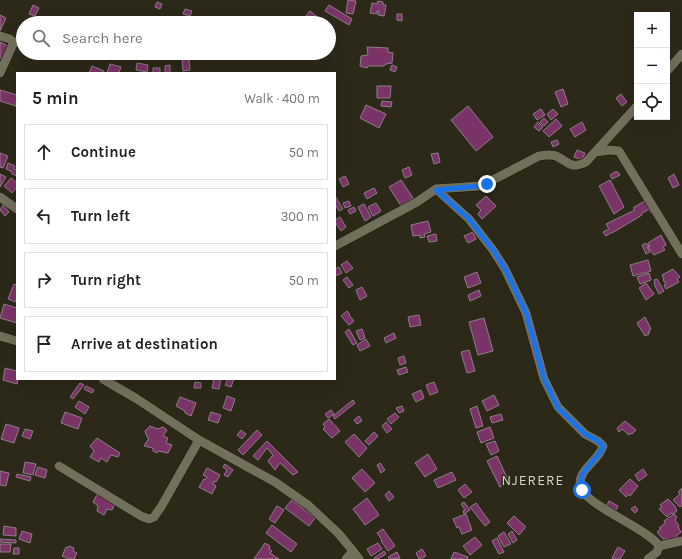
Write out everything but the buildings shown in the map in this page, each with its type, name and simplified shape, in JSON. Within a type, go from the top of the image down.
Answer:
[{"type":"street","points":[[0,36],[14,42],[0,73]]},
{"type":"street","points":[[670,68],[682,54]]},
{"type":"street","points":[[336,245],[417,202],[436,190],[487,184],[539,156],[556,156],[571,165],[578,166],[586,162],[634,109]]},
{"type":"street","points":[[595,152],[610,150],[620,151],[682,254]]},
{"type":"street","points":[[436,190],[469,219],[493,250],[505,269],[526,313],[544,379],[558,408],[585,434],[598,441],[603,446],[583,473],[580,485],[582,490],[606,510],[644,534],[659,546]]},
{"type":"street","points":[[0,197],[16,208]]},
{"type":"street","points":[[0,336],[16,341]]},
{"type":"street","points":[[105,380],[137,399],[199,440],[275,482],[308,505],[338,533],[359,559]]},
{"type":"street","points":[[59,466],[136,513],[149,519],[154,517],[161,507],[199,440]]},
{"type":"street","points":[[659,546],[682,541]]},
{"type":"street","points":[[648,559],[657,552],[659,546]]},
{"type":"street","points":[[346,559],[353,551]]},
{"type":"district","name":"NJERERE","points":[[533,480]]},
{"type":"route","points":[[487,184],[436,190],[469,219],[493,250],[505,269],[515,287],[526,313],[544,379],[558,408],[585,434],[598,441],[603,446],[602,450],[583,473],[580,485],[582,490]]}]
